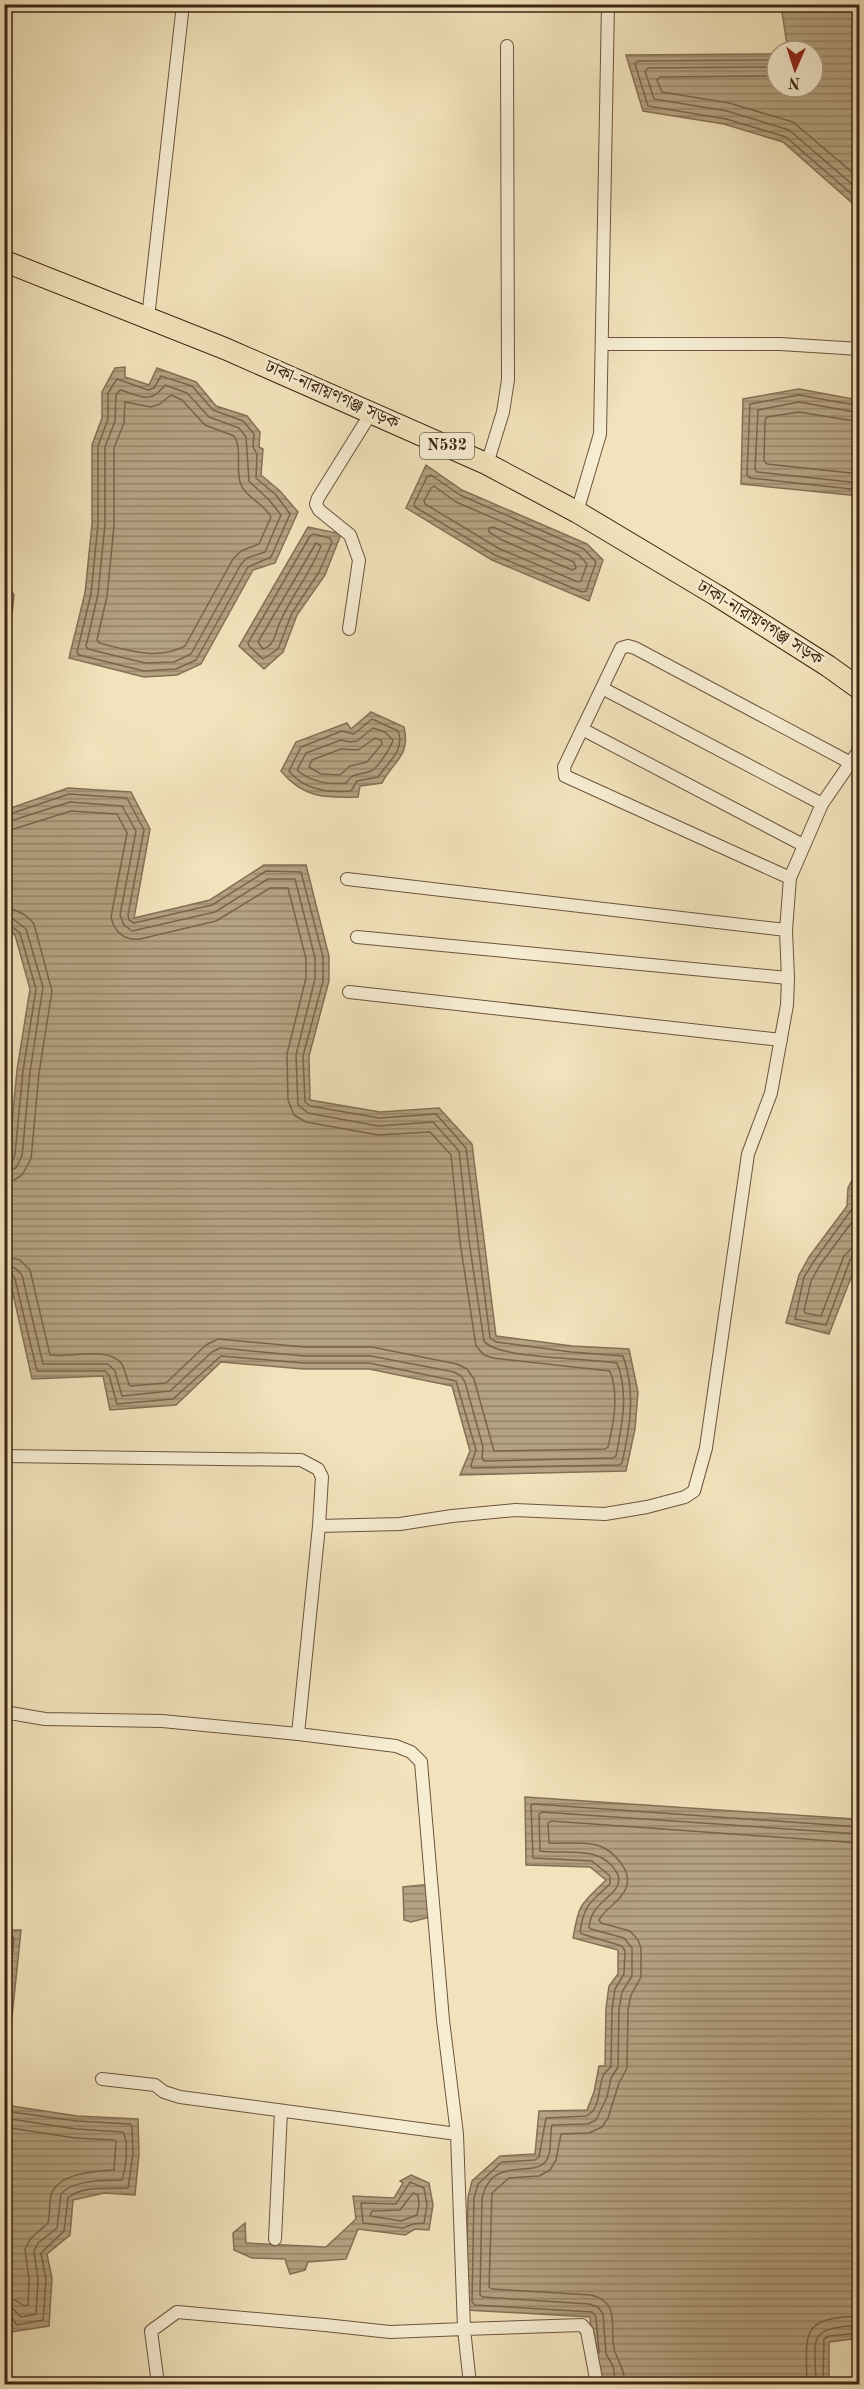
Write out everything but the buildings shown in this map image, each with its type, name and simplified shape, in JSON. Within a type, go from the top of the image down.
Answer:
[{"type":"highway","name":"ঢাকা-নারায়ণগঞ্জ সড়ক","points":[[4,261],[148,318],[487,464],[577,512],[791,642],[860,689]]},
{"type":"street","points":[[148,318],[183,4]]},
{"type":"street","points":[[577,512],[600,434],[608,4]]},
{"type":"street","points":[[487,464],[507,395],[509,263],[507,46]]},
{"type":"street","points":[[602,344],[780,344],[860,349]]},
{"type":"street","points":[[349,629],[359,560],[350,535],[319,510],[316,504],[372,413]]},
{"type":"street","points":[[790,878],[565,776],[564,766],[621,648],[628,646],[849,762]]},
{"type":"street","points":[[602,688],[822,804]]},
{"type":"street","points":[[582,729],[803,845]]},
{"type":"street","points":[[319,1526],[400,1524],[515,1510],[605,1514],[648,1507],[685,1497],[694,1491],[706,1448],[747,1154],[771,1093],[788,1005],[786,930],[790,878],[822,804],[860,749]]},
{"type":"street","points":[[347,879],[786,930]]},
{"type":"street","points":[[357,937],[789,978]]},
{"type":"street","points":[[349,992],[781,1040]]},
{"type":"street","points":[[4,1456],[301,1460],[318,1469],[322,1477],[319,1526],[298,1734]]},
{"type":"street","points":[[4,1712],[45,1719],[162,1721],[298,1734],[396,1746],[411,1752],[421,1762],[443,2019],[457,2133],[464,2329],[470,2385]]},
{"type":"street","points":[[102,2079],[154,2085],[180,2097],[457,2133]]},
{"type":"street","points":[[275,2239],[281,2111]]},
{"type":"street","points":[[158,2385],[150,2331],[177,2312],[390,2332],[582,2325],[587,2331],[597,2385]]},
{"type":"water","points":[[781,5],[859,5],[859,218],[851,202],[783,142],[724,124],[643,111],[626,55],[765,54],[765,99],[825,99],[825,39],[786,39]]},
{"type":"water","points":[[125,367],[125,377],[149,385],[157,368],[196,382],[216,406],[247,416],[260,432],[259,447],[263,449],[261,475],[280,491],[298,512],[275,563],[253,570],[201,664],[177,675],[144,677],[69,658],[85,593],[92,524],[92,445],[102,418],[102,392],[115,368]]},
{"type":"water","points":[[799,389],[859,400],[859,496],[741,484],[743,399]]},
{"type":"water","points":[[426,465],[462,490],[587,544],[603,560],[589,601],[492,560],[406,508]]},
{"type":"water","points":[[308,527],[341,534],[325,575],[297,615],[283,652],[264,669],[239,646]]},
{"type":"water","points":[[4,577],[14,595],[8,653],[5,656]]},
{"type":"water","points":[[371,712],[404,727],[406,737],[400,758],[382,783],[360,786],[358,797],[315,795],[298,787],[281,771],[296,742],[347,723],[351,729]]},
{"type":"water","points":[[68,788],[131,792],[150,829],[134,918],[210,900],[264,865],[306,865],[329,956],[329,981],[309,1056],[310,1100],[380,1112],[439,1108],[472,1144],[496,1336],[572,1346],[629,1349],[638,1392],[635,1429],[626,1471],[460,1475],[470,1451],[452,1386],[369,1369],[303,1369],[221,1362],[176,1405],[110,1410],[103,1376],[32,1379],[10,1280],[4,1278],[5,1168],[9,1153],[17,1070],[30,989],[15,935],[5,929],[5,810]]},
{"type":"water","points":[[859,1167],[859,1257],[829,1334],[786,1323],[799,1275],[809,1257],[847,1206],[848,1188]]},
{"type":"water","points":[[525,1797],[854,1819],[859,1822],[859,2338],[829,2342],[829,2384],[602,2384],[593,2359],[590,2317],[466,2310],[468,2197],[472,2181],[500,2156],[535,2154],[539,2111],[587,2110],[594,2092],[599,2066],[605,2066],[606,2008],[609,1986],[618,1974],[618,1950],[573,1938],[579,1910],[606,1880],[590,1867],[526,1865]]},
{"type":"water","points":[[431,1884],[434,1916],[411,1922],[404,1920],[403,1887]]},
{"type":"water","points":[[5,1930],[21,1930],[9,2046],[5,2047]]},
{"type":"water","points":[[5,2105],[77,2116],[138,2119],[139,2154],[135,2195],[104,2193],[73,2200],[70,2235],[47,2254],[52,2278],[49,2326],[11,2332],[4,2314]]},
{"type":"water","points":[[411,2175],[429,2183],[433,2205],[429,2230],[415,2229],[405,2235],[358,2229],[346,2259],[308,2262],[305,2270],[290,2274],[285,2259],[252,2258],[234,2250],[233,2233],[245,2223],[246,2243],[326,2247],[356,2219],[353,2196],[394,2198],[403,2183],[400,2181]]}]
